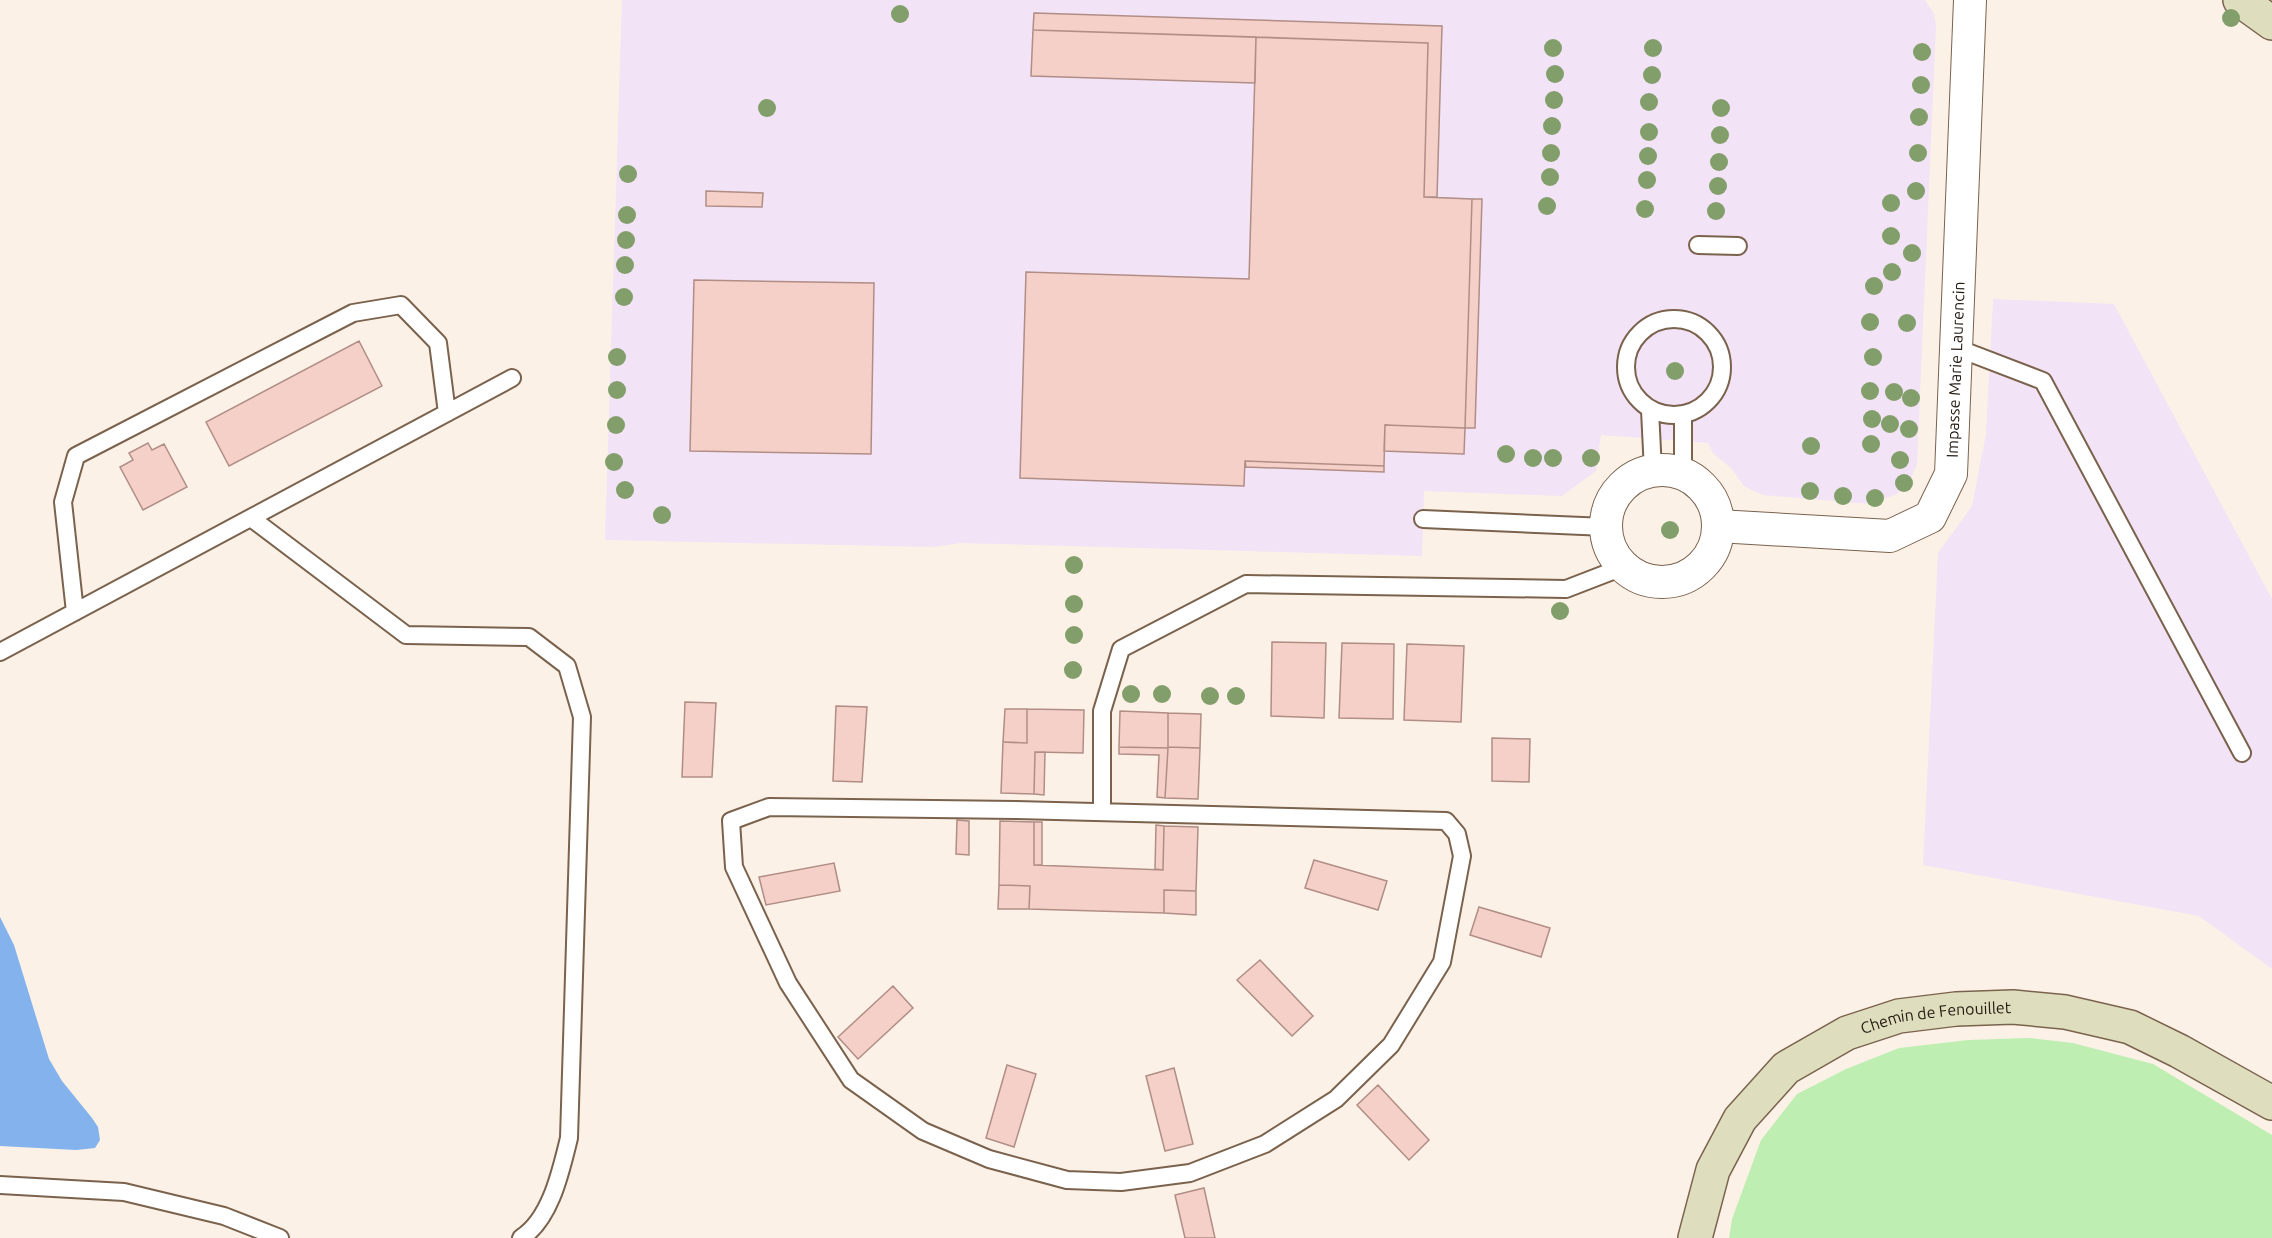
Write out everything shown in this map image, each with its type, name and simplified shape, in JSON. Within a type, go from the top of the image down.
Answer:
[{"type":"street","name":"Impasse Marie Laurencin","points":[[1718,526],[1890,536],[1930,517],[1951,474],[1970,0]]},
{"type":"street","points":[[2240,0],[2272,22]]},
{"type":"street","points":[[1641,473],[1668,473],[1688,476],[1705,489],[1715,508],[1718,526],[1714,545],[1705,561],[1687,577],[1665,582],[1642,579],[1623,567],[1610,548],[1605,526],[1609,506],[1621,486],[1641,473]]},
{"type":"street","name":"Chemin de Fenouillet","points":[[1695,1238],[1713,1170],[1740,1119],[1786,1068],[1847,1033],[1899,1016],[1956,1009],[2013,1007],[2065,1012],[2130,1027],[2179,1051],[2272,1103]]},
{"type":"lane","points":[[1698,245],[1738,246]]},
{"type":"lane","points":[[75,612],[63,502],[76,456],[353,313],[401,304],[438,343],[447,413]]},
{"type":"lane","points":[[1650,410],[1683,416],[1710,402],[1722,379],[1722,354],[1710,333],[1680,318],[1650,324],[1631,343],[1625,369],[1632,392],[1650,410],[1668,473]]},
{"type":"lane","points":[[1957,348],[2043,381],[2242,753]]},
{"type":"lane","points":[[0,652],[512,378]]},
{"type":"lane","points":[[1668,473],[1683,416]]},
{"type":"lane","points":[[250,518],[405,635],[529,637],[567,666],[582,717],[569,1138],[555,1192],[529,1233],[522,1238]]},
{"type":"lane","points":[[1423,519],[1605,526]]},
{"type":"lane","points":[[1102,812],[1101,711],[1121,649],[1246,584],[1566,589],[1623,567]]},
{"type":"lane","points":[[769,807],[1102,812],[1446,821],[1457,834],[1462,856],[1443,962],[1391,1045],[1336,1099],[1265,1144],[1190,1173],[1121,1182],[1067,1180],[989,1159],[922,1131],[851,1080],[788,983],[734,867],[731,821],[769,807]]},
{"type":"lane","points":[[0,1185],[124,1192],[224,1216],[280,1238]]},
{"type":"shaded area","points":[[622,0],[1925,0],[1934,14],[1936,26],[1917,464],[1910,481],[1897,494],[1869,504],[1763,495],[1745,487],[1731,468],[1713,453],[1708,443],[1601,435],[1596,471],[1562,496],[1424,491],[1422,556],[961,543],[933,547],[605,540]]},
{"type":"shaded area","points":[[1993,299],[2114,304],[2272,599],[2272,969],[2199,916],[1923,865],[1938,553],[1972,506],[1986,434]]},
{"type":"green space","points":[[2029,1038],[2073,1043],[2153,1064],[2272,1135],[2272,1238],[1729,1238],[1732,1219],[1761,1140],[1797,1094],[1846,1069],[1899,1048],[1968,1040]]},
{"type":"water","points":[[0,917],[14,945],[49,1059],[62,1081],[98,1127],[100,1140],[95,1148],[76,1150],[0,1146]]},
{"type":"building","points":[[1034,13],[1442,26],[1437,197],[1424,197],[1428,43],[1033,30]]},
{"type":"building","points":[[1033,30],[1256,37],[1255,83],[1031,76]]},
{"type":"building","points":[[1256,37],[1428,43],[1424,197],[1472,199],[1465,428],[1385,425],[1384,466],[1245,461],[1244,486],[1020,478],[1026,272],[1249,279]]},
{"type":"building","points":[[706,191],[763,193],[762,207],[706,206]]},
{"type":"building","points":[[1472,199],[1482,199],[1475,428],[1465,428]]},
{"type":"building","points":[[694,280],[874,283],[871,454],[690,451]]},
{"type":"building","points":[[359,341],[382,386],[229,466],[206,422]]},
{"type":"building","points":[[1385,425],[1465,428],[1464,454],[1384,451]]},
{"type":"building","points":[[148,443],[152,450],[164,444],[187,487],[143,510],[120,467],[133,460],[129,453]]},
{"type":"building","points":[[1245,461],[1384,466],[1384,472],[1246,467]]},
{"type":"building","points":[[1272,642],[1326,643],[1324,718],[1271,716]]},
{"type":"building","points":[[1342,643],[1394,644],[1393,719],[1339,718]]},
{"type":"building","points":[[1407,644],[1464,646],[1461,722],[1404,720]]},
{"type":"building","points":[[685,702],[716,703],[712,777],[682,777]]},
{"type":"building","points":[[836,706],[867,707],[862,782],[833,781]]},
{"type":"building","points":[[1005,709],[1027,709],[1027,743],[1003,742]]},
{"type":"building","points":[[1027,709],[1084,710],[1083,753],[1035,752],[1034,794],[1001,793],[1003,742],[1027,743]]},
{"type":"building","points":[[1120,711],[1168,713],[1168,747],[1200,748],[1198,799],[1165,798],[1168,748],[1119,747]]},
{"type":"building","points":[[1168,713],[1201,714],[1200,748],[1168,747]]},
{"type":"building","points":[[1492,738],[1530,739],[1529,782],[1492,781]]},
{"type":"building","points":[[1119,747],[1168,748],[1165,798],[1157,797],[1159,755],[1119,754]]},
{"type":"building","points":[[1035,752],[1045,752],[1044,795],[1034,794]]},
{"type":"building","points":[[957,820],[969,821],[969,855],[956,854]]},
{"type":"building","points":[[1000,821],[1034,822],[1034,865],[1163,870],[1164,826],[1198,827],[1196,891],[1164,890],[1164,913],[1029,909],[1030,886],[999,885]]},
{"type":"building","points":[[1034,822],[1042,822],[1042,865],[1034,865]]},
{"type":"building","points":[[1156,825],[1164,826],[1163,870],[1155,869]]},
{"type":"building","points":[[1314,860],[1387,881],[1378,910],[1305,888]]},
{"type":"building","points":[[834,863],[840,891],[766,905],[759,877]]},
{"type":"building","points":[[999,885],[1030,886],[1029,909],[998,909]]},
{"type":"building","points":[[1164,890],[1196,891],[1196,915],[1164,913]]},
{"type":"building","points":[[1479,907],[1550,928],[1541,957],[1470,935]]},
{"type":"building","points":[[1260,960],[1313,1016],[1292,1036],[1237,980]]},
{"type":"building","points":[[893,986],[913,1008],[858,1059],[838,1037]]},
{"type":"building","points":[[1007,1065],[1036,1074],[1014,1147],[986,1138]]},
{"type":"building","points":[[1174,1068],[1193,1144],[1165,1151],[1146,1076]]},
{"type":"building","points":[[1378,1085],[1429,1140],[1409,1160],[1357,1105]]},
{"type":"building","points":[[1204,1188],[1215,1238],[1185,1238],[1175,1195]]}]
